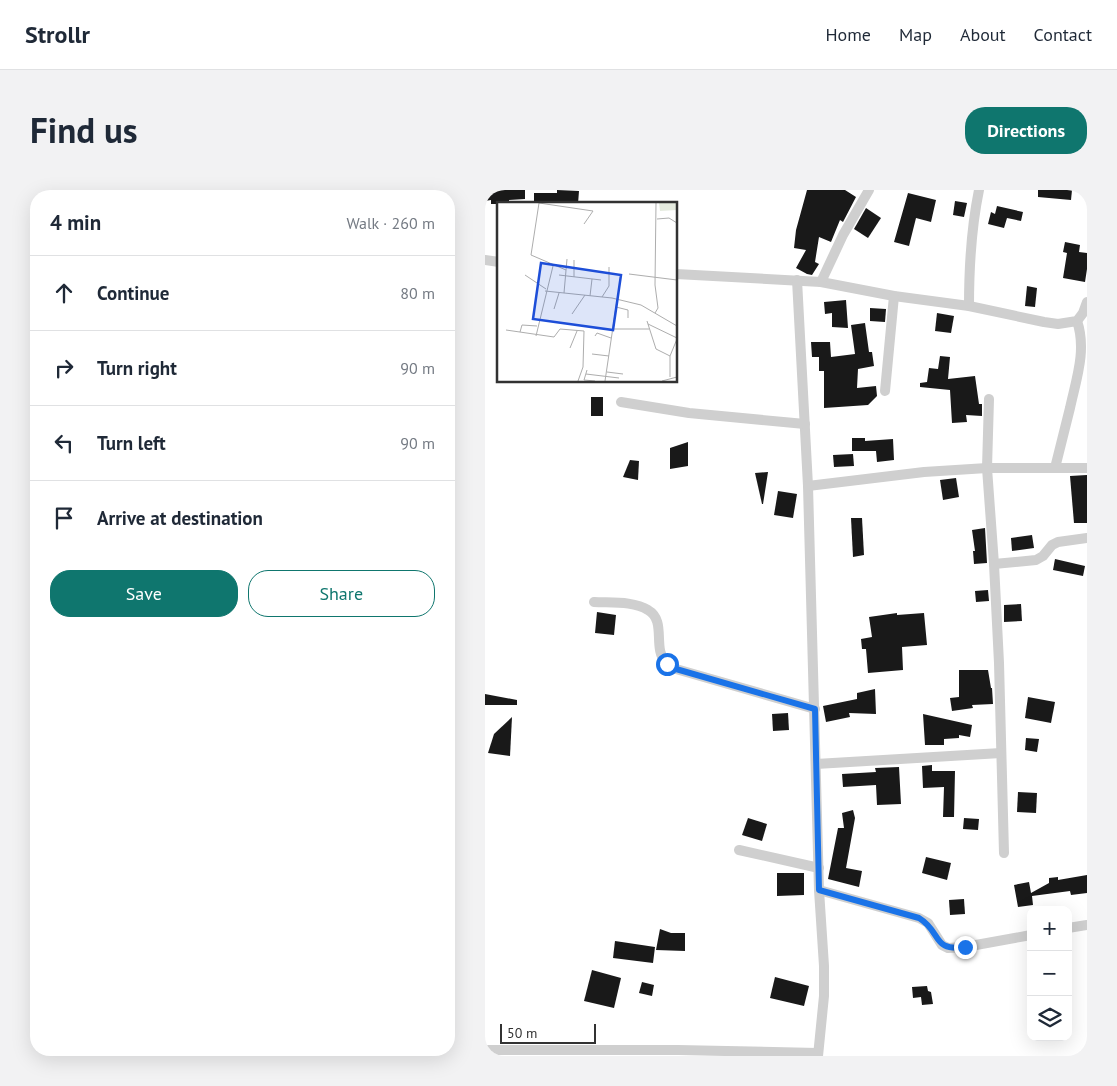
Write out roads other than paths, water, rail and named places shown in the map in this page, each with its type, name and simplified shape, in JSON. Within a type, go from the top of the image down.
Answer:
[{"type":"street","points":[[821,282],[843,234],[869,190]]},
{"type":"street","points":[[969,306],[970,250],[979,190]]},
{"type":"street","points":[[677,274],[821,282],[894,296],[969,306],[1051,323],[1077,321],[1083,313],[1087,302]]},
{"type":"street","points":[[485,1050],[505,1053],[818,1055],[824,996],[819,890],[808,486],[797,280]]},
{"type":"street","points":[[885,392],[894,296]]},
{"type":"street","points":[[1055,468],[1082,351],[1077,321]]},
{"type":"street","points":[[989,399],[987,468],[994,564],[1004,853]]},
{"type":"street","points":[[621,402],[689,413],[805,424]]},
{"type":"street","points":[[808,486],[924,472],[987,468],[1087,468]]},
{"type":"street","points":[[994,564],[1036,560],[1043,556],[1052,545],[1067,540],[1087,538]]},
{"type":"street","points":[[594,602],[640,606],[649,610],[656,616],[659,626],[660,649],[663,658],[667,664],[676,669],[815,709]]},
{"type":"street","points":[[816,764],[1001,753]]},
{"type":"street","points":[[739,850],[819,868]]},
{"type":"street","points":[[819,890],[919,918],[928,923],[942,945],[948,948],[965,947],[1027,936]]},
{"type":"street","points":[[1072,927],[1087,925]]}]
